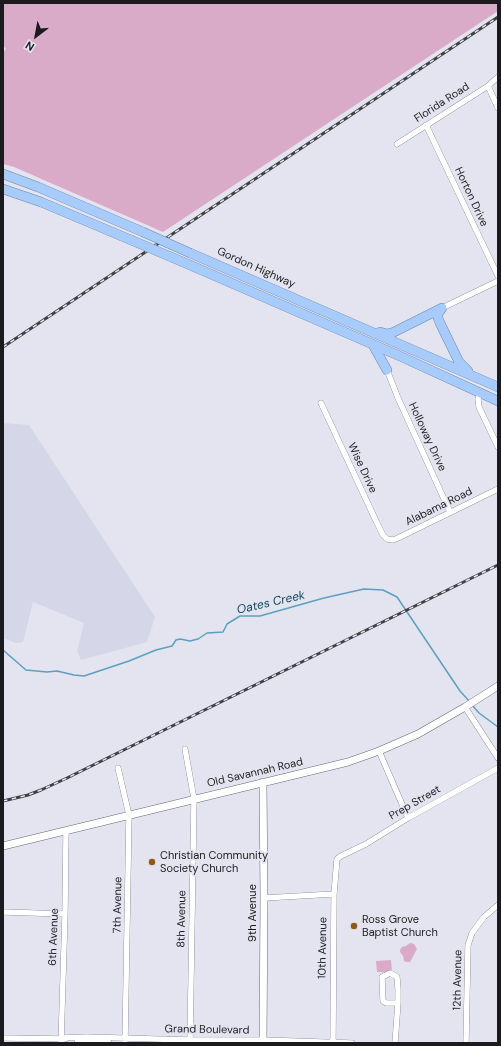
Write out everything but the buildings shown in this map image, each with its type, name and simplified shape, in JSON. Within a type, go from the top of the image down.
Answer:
[{"type":"highway","name":"Gordon Highway","points":[[3,174],[48,191],[498,387]]},
{"type":"highway","points":[[3,189],[45,203],[183,262],[402,357],[498,401]]},
{"type":"highway","points":[[370,332],[387,334],[392,333],[442,308]]},
{"type":"highway","points":[[442,308],[438,314],[440,323],[459,362],[473,376]]},
{"type":"highway","points":[[374,345],[386,370]]},
{"type":"highway","points":[[386,370],[387,363],[389,361],[402,357]]},
{"type":"street","name":"Florida Road","points":[[396,144],[488,86],[498,77]]},
{"type":"street","points":[[488,86],[498,108]]},
{"type":"street","name":"Horton Drive","points":[[426,125],[498,276]]},
{"type":"street","points":[[442,308],[498,281]]},
{"type":"street","name":"Holloway Drive","points":[[386,370],[450,512]]},
{"type":"street","points":[[480,393],[478,399],[479,407],[498,447]]},
{"type":"street","name":"Wise Drive","points":[[321,403],[377,523],[383,535],[387,539]]},
{"type":"street","name":"Alabama Road","points":[[387,539],[393,540],[398,538],[498,489]]},
{"type":"street","name":"Old Savannah Road","points":[[3,846],[348,762],[379,751],[418,734],[498,686]]},
{"type":"street","points":[[469,704],[498,758]]},
{"type":"street","name":"8th Avenue","points":[[185,749],[194,799],[190,1042]]},
{"type":"street","points":[[379,751],[408,818]]},
{"type":"street","name":"7th Avenue","points":[[118,768],[129,815],[125,1041]]},
{"type":"street","name":"Prep Street","points":[[341,856],[366,844],[408,818],[498,768]]},
{"type":"street","name":"9th Avenue","points":[[263,782],[263,1042]]},
{"type":"street","name":"6th Avenue","points":[[61,1041],[66,831]]},
{"type":"street","name":"10th Avenue","points":[[333,1043],[334,894],[337,860],[341,856]]},
{"type":"street","points":[[264,898],[334,894]]},
{"type":"street","name":"12th Avenue","points":[[466,1043],[468,945],[472,933],[484,917],[498,905]]},
{"type":"street","points":[[3,912],[65,914]]},
{"type":"street","points":[[395,1043],[398,1004],[398,989],[397,977],[390,973],[382,977],[383,1001],[386,1003],[398,1004]]},
{"type":"street","name":"Grand Boulevard","points":[[61,1041],[86,1037],[125,1041],[352,1043]]},
{"type":"street","name":"Grand Boulevard","points":[[3,1038],[109,1043]]},
{"type":"shaded area","points":[[3,3],[498,3],[498,11],[163,232],[14,167],[3,164],[3,52],[6,49],[3,45]]},
{"type":"shaded area","points":[[3,423],[29,425],[155,617],[147,642],[81,660],[77,651],[84,623],[33,602],[23,642],[16,643],[3,638]]},
{"type":"shaded area","points":[[410,943],[414,944],[417,949],[410,962],[406,962],[404,961],[400,950],[402,947]]},
{"type":"shaded area","points":[[391,960],[392,972],[377,972],[376,961]]},
{"type":"waterway","name":"Oates Creek","points":[[3,650],[26,670],[47,672],[57,671],[84,676],[156,650],[172,646],[176,640],[180,639],[190,641],[198,639],[207,633],[223,632],[227,624],[240,616],[260,616],[324,598],[364,589],[383,590],[397,597],[460,691],[470,702]]},
{"type":"waterway","name":"Oates Creek","points":[[472,705],[479,713],[498,727]]},
{"type":"railway","points":[[3,347],[498,17]]},
{"type":"railway","points":[[3,801],[28,795],[67,778],[498,565]]},
{"type":"place","name":"Christian Community Society Church","points":[[152,862]]},
{"type":"place","name":"Ross Grove Baptist Church","points":[[354,926]]}]
